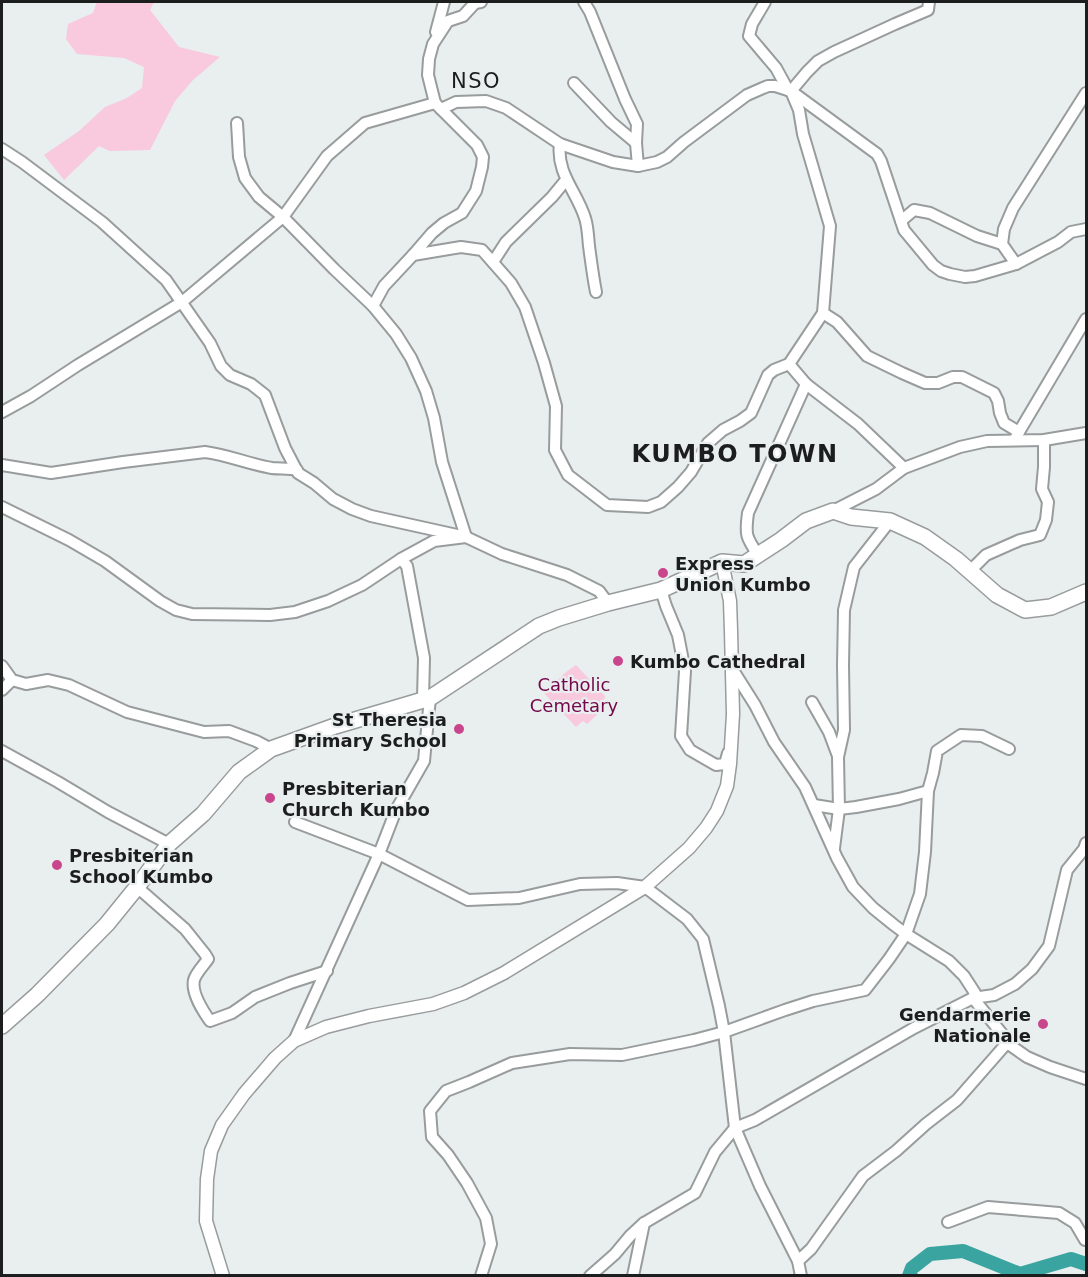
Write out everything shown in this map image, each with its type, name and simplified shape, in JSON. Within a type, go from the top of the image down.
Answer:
[{"type":"highway","points":[[2,1026],[37,995],[107,924],[169,844],[203,814],[239,772],[271,749],[335,726],[426,699],[539,626],[608,603],[661,590],[722,562],[744,564],[806,521],[833,511],[851,517],[890,521],[925,537],[997,595],[1025,610],[1051,608],[1086,592]]},
{"type":"main road","points":[[223,1275],[206,1221],[207,1179],[211,1151],[222,1125],[244,1094],[275,1058],[294,1041],[326,1027],[433,1004],[464,993],[504,972],[645,887],[689,848],[706,828],[717,811],[727,786],[730,764],[733,714],[730,601],[722,562]]},
{"type":"street","points":[[372,306],[384,286],[432,233],[462,213],[476,191],[481,176],[483,157],[477,145],[438,106],[428,75],[429,59],[444,2]]},
{"type":"street","points":[[433,44],[448,21],[464,16],[475,3],[481,2]]},
{"type":"street","points":[[584,2],[638,124],[636,143],[638,166]]},
{"type":"street","points":[[413,255],[461,247],[482,250],[511,283],[525,307],[556,406],[555,450],[568,475],[607,505],[648,507],[661,502],[691,472],[708,443],[751,412],[768,375],[789,364],[823,313],[830,226],[803,134],[799,110],[776,68],[749,36],[752,24],[765,2]]},
{"type":"street","points":[[789,91],[818,61],[928,10],[929,2]]},
{"type":"street","points":[[574,83],[611,122],[636,143]]},
{"type":"street","points":[[2,412],[182,302],[283,217],[327,156],[365,123],[456,102],[486,101],[506,108],[560,144],[613,162],[638,166],[657,162],[667,157],[747,96],[768,86],[775,86],[789,91],[877,154],[904,230],[933,265],[941,271],[964,277],[975,276],[1016,264],[1058,242],[1071,232],[1086,229]]},
{"type":"street","points":[[1002,244],[1004,230],[1012,208],[1086,93]]},
{"type":"street","points":[[237,123],[239,158],[245,178],[259,197],[283,217],[372,306],[396,334],[411,358],[426,391],[434,418],[442,462],[466,537]]},
{"type":"street","points":[[560,144],[561,167],[585,219],[596,292]]},
{"type":"street","points":[[2,149],[102,222],[166,280],[210,343],[221,366],[231,375],[251,384],[265,396],[285,448],[298,473],[333,499],[352,509],[371,516],[466,537],[502,554],[567,575],[599,591],[608,603]]},
{"type":"street","points":[[493,262],[506,242],[566,180]]},
{"type":"street","points":[[901,221],[914,210],[927,211],[977,236],[1002,244],[1016,264]]},
{"type":"street","points":[[823,313],[837,322],[867,356],[902,373],[925,383],[938,383],[953,377],[962,377],[994,393],[1004,423],[1016,436]]},
{"type":"street","points":[[1016,436],[1086,319]]},
{"type":"street","points":[[789,364],[806,384],[858,424],[904,468]]},
{"type":"street","points":[[758,555],[747,538],[745,530],[748,513],[806,384]]},
{"type":"street","points":[[833,511],[876,489],[904,468],[960,447],[1016,436],[1044,440],[1086,433]]},
{"type":"street","points":[[970,571],[986,555],[1020,540],[1040,535],[1046,520],[1047,502],[1042,489],[1044,440]]},
{"type":"street","points":[[2,465],[51,473],[205,452],[271,468],[297,470]]},
{"type":"street","points":[[2,507],[69,540],[105,561],[160,601],[176,610],[192,614],[270,615],[294,612],[328,601],[362,585],[401,559],[434,541],[466,537]]},
{"type":"street","points":[[833,850],[839,809],[838,757],[844,730],[844,610],[854,567],[890,521]]},
{"type":"street","points":[[294,1041],[379,854],[396,810],[424,761],[426,699],[424,658],[407,566],[401,559]]},
{"type":"street","points":[[661,590],[678,635],[685,671],[681,736],[690,750],[716,765],[725,764],[731,744]]},
{"type":"street","points":[[2,666],[12,680],[26,684],[48,680],[63,683],[127,712],[204,732],[229,731],[271,749]]},
{"type":"street","points":[[731,667],[755,705],[774,742],[805,787],[833,850],[853,886],[873,908],[906,934],[950,961],[971,986],[975,993],[973,998]]},
{"type":"street","points":[[2,690],[12,680]]},
{"type":"street","points":[[812,702],[829,732],[838,757]]},
{"type":"street","points":[[482,1275],[491,1244],[486,1218],[467,1183],[448,1155],[432,1137],[430,1111],[446,1091],[512,1063],[570,1054],[622,1055],[724,1032],[813,1001],[865,990],[906,934],[920,894],[928,791],[937,751],[961,735],[982,736],[1009,749]]},
{"type":"street","points":[[2,751],[169,844]]},
{"type":"street","points":[[813,805],[839,809],[899,799],[928,791]]},
{"type":"street","points":[[295,822],[379,854],[468,900],[519,898],[580,884],[617,884],[645,887],[687,919],[703,939],[719,1006],[735,1128],[760,1186],[798,1261],[801,1275]]},
{"type":"street","points":[[590,1275],[615,1254],[644,1223],[695,1193],[716,1152],[735,1128],[754,1120],[914,1028],[973,998],[994,995],[1015,984],[1032,969],[1049,946],[1067,870],[1084,849],[1086,843]]},
{"type":"street","points":[[137,887],[185,929],[208,958],[194,979],[194,989],[200,1006],[210,1021],[232,1013],[255,998],[290,983],[327,971]]},
{"type":"street","points":[[973,998],[1007,1043],[1042,1064],[1086,1079]]},
{"type":"street","points":[[798,1261],[811,1249],[862,1176],[957,1100],[1007,1043]]},
{"type":"street","points":[[948,1222],[988,1207],[1059,1213],[1075,1223],[1086,1240]]},
{"type":"street","points":[[633,1275],[644,1223]]},
{"type":"green space","points":[[97,2],[154,2],[150,10],[179,47],[220,57],[193,80],[175,101],[150,150],[110,151],[99,146],[64,180],[44,155],[79,131],[105,107],[127,98],[142,88],[144,67],[124,58],[77,54],[66,39],[68,24],[93,13]]},
{"type":"green space","name":"Catholic Cemetary","points":[[576,665],[605,696],[602,710],[587,724],[583,721],[576,727],[544,693]]},
{"type":"waterway","points":[[909,1276],[912,1268],[930,1254],[963,1251],[1020,1274],[1071,1259],[1086,1264]]},
{"type":"place","name":"Express Union Kumbo","points":[[663,573]]},
{"type":"place","name":"Kumbo Cathedral","points":[[618,661]]},
{"type":"place","name":"St Theresia Primary School","points":[[459,729]]},
{"type":"place","name":"Presbiterian Church Kumbo","points":[[270,798]]},
{"type":"place","name":"Presbiterian School Kumbo","points":[[57,865]]},
{"type":"place","name":"Gendarmerie Nationale","points":[[1043,1024]]},
{"type":"district","name":"NSO","points":[[476,81]]},
{"type":"district","name":"KUMBO TOWN","points":[[735,454]]}]
